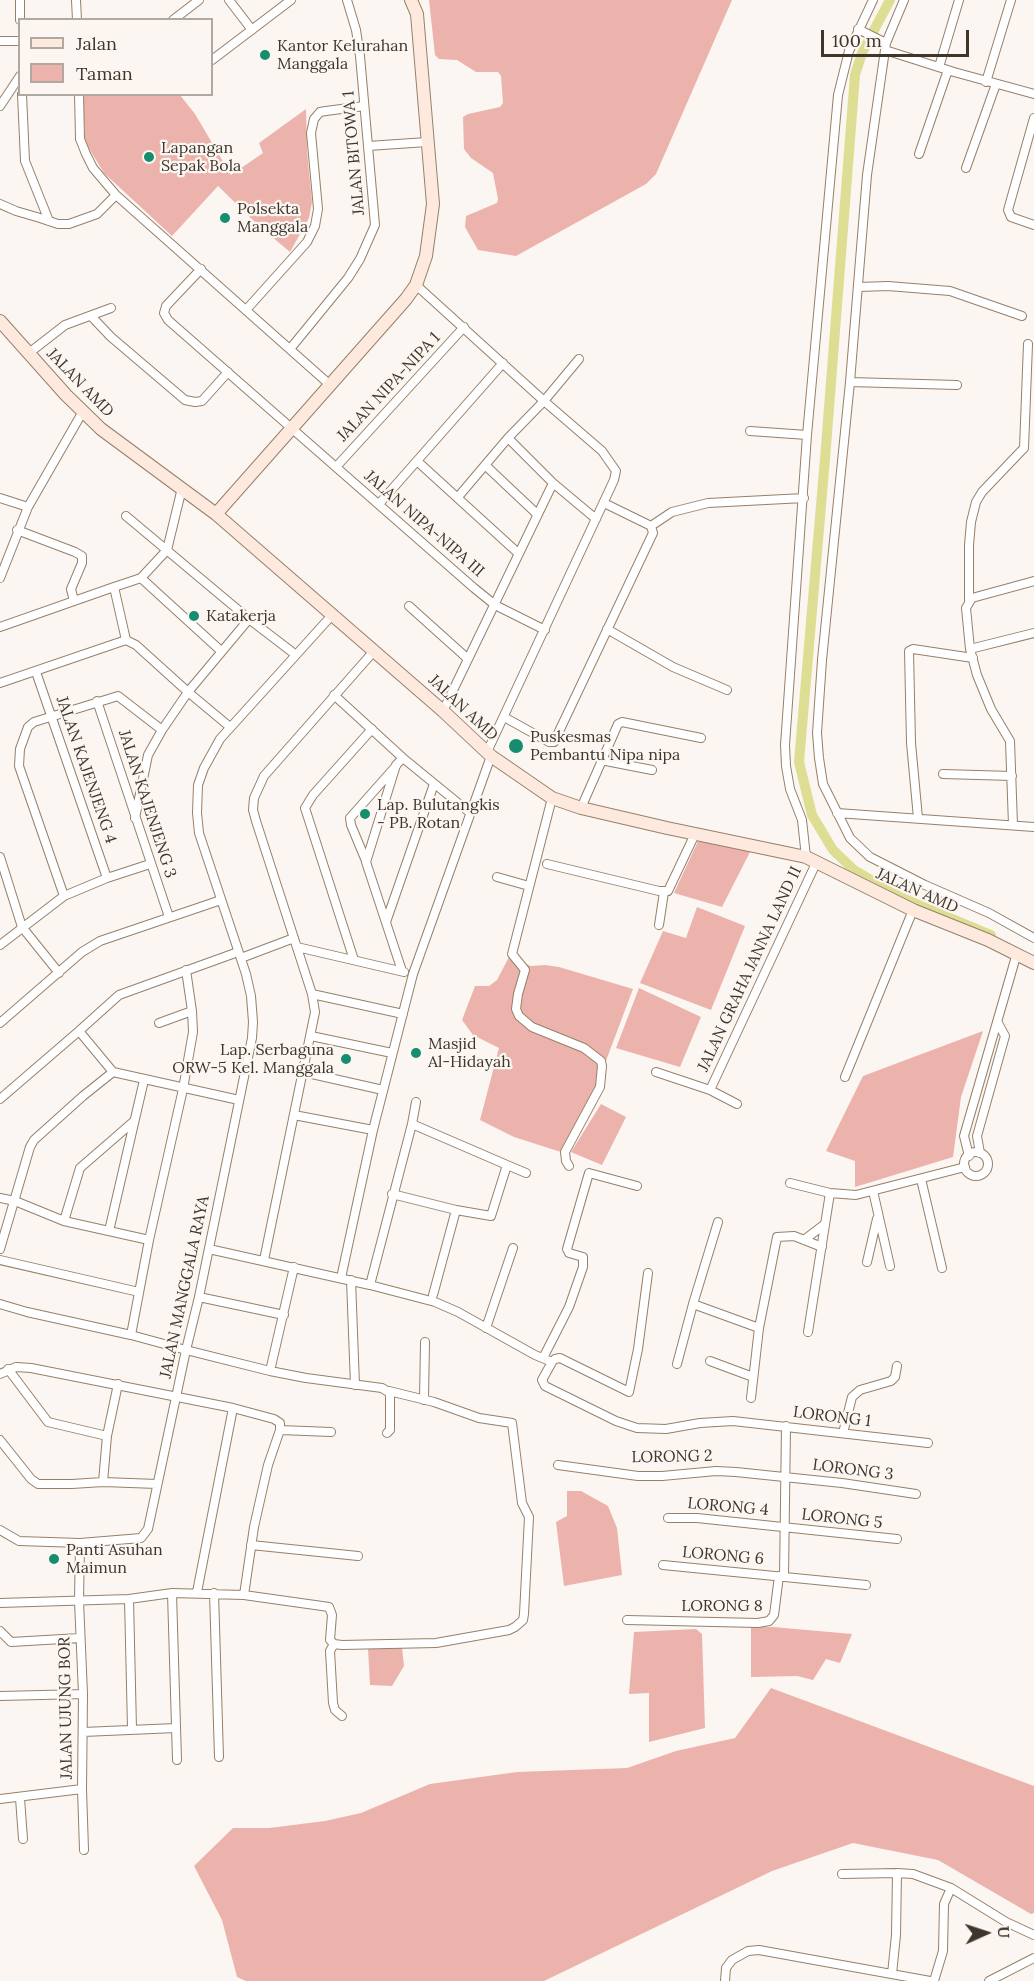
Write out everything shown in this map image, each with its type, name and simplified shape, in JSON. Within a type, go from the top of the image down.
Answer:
[{"type":"street","points":[[20,0],[20,18]]},
{"type":"street","points":[[76,0],[77,18]]},
{"type":"street","points":[[176,18],[199,0]]},
{"type":"street","points":[[229,0],[252,30]]},
{"type":"street","points":[[213,59],[291,0]]},
{"type":"street","name":"JALAN BITOWA 1","points":[[290,349],[348,278],[373,231],[375,219],[356,30],[347,0]]},
{"type":"street","points":[[216,514],[416,285],[426,256],[433,213],[417,14],[411,0]]},
{"type":"street","points":[[812,859],[802,820],[790,789],[785,745],[807,435],[838,95],[849,51],[862,31],[873,0]]},
{"type":"street","points":[[904,0],[883,44],[867,175],[817,733],[824,784],[850,838],[870,857],[988,913],[1034,938]]},
{"type":"street","points":[[939,67],[959,0]]},
{"type":"street","points":[[986,82],[1011,0]]},
{"type":"street","points":[[862,31],[883,44],[939,67],[1034,94]]},
{"type":"street","points":[[0,41],[18,41]]},
{"type":"street","points":[[919,154],[948,70]]},
{"type":"street","points":[[0,106],[18,79]]},
{"type":"street","points":[[966,168],[996,84]]},
{"type":"street","points":[[22,96],[25,161],[49,221]]},
{"type":"street","points":[[79,96],[80,139],[93,168],[116,195],[329,384]]},
{"type":"street","points":[[246,310],[307,242],[315,226],[318,209],[311,133],[314,119],[320,112],[364,106]]},
{"type":"street","points":[[1034,118],[1008,210],[1011,217],[1034,225]]},
{"type":"street","points":[[368,146],[427,142]]},
{"type":"street","points":[[0,204],[58,224],[69,224],[92,217],[116,195]]},
{"type":"street","name":"JALAN NIPA-NIPA III","points":[[201,269],[166,306],[164,315],[290,429],[336,466],[495,605],[545,630]]},
{"type":"street","points":[[341,1278],[373,1130],[413,974],[504,717],[616,476],[615,468],[602,451],[416,285]]},
{"type":"street","points":[[858,287],[888,286],[950,291],[1022,316]]},
{"type":"street","points":[[29,353],[58,330],[111,308]]},
{"type":"street","points":[[91,316],[185,400],[202,401],[228,372]]},
{"type":"street","name":"JALAN AMD","points":[[0,321],[82,413],[216,514],[333,614],[489,754],[552,798],[581,808],[812,859],[913,910],[952,924],[1034,963]]},
{"type":"street","name":"JALAN NIPA-NIPA 1","points":[[336,466],[464,327]]},
{"type":"street","points":[[1013,825],[1010,741],[991,709],[972,654],[966,612],[969,600],[971,522],[976,502],[982,492],[1023,451],[1025,445],[1028,344]]},
{"type":"street","points":[[458,497],[507,438],[544,401],[579,359]]},
{"type":"street","points":[[379,504],[503,363]]},
{"type":"street","points":[[850,382],[957,386]]},
{"type":"street","points":[[0,578],[28,507],[82,413]]},
{"type":"street","points":[[750,431],[807,435]]},
{"type":"street","points":[[507,438],[553,483],[596,519]]},
{"type":"street","points":[[417,461],[518,553]]},
{"type":"street","points":[[485,465],[537,514]]},
{"type":"street","points":[[443,711],[553,483]]},
{"type":"street","points":[[0,627],[141,578],[167,550],[182,488]]},
{"type":"street","points":[[0,498],[28,507]]},
{"type":"street","points":[[649,525],[672,512],[708,503],[804,498]]},
{"type":"street","points":[[504,717],[549,742],[554,742],[653,533],[649,525],[604,504]]},
{"type":"street","points":[[126,516],[249,619],[296,655]]},
{"type":"street","points":[[17,530],[82,556],[82,563],[71,589],[74,601]]},
{"type":"street","points":[[141,578],[221,651]]},
{"type":"street","points":[[969,600],[1034,581]]},
{"type":"street","points":[[114,587],[126,640]]},
{"type":"street","points":[[410,606],[468,660]]},
{"type":"street","name":"JALAN MANGGALA RAYA","points":[[0,1530],[19,1541],[80,1543],[143,1538],[148,1529],[199,1297],[252,1038],[251,996],[199,833],[197,794],[209,756],[230,727],[333,614]]},
{"type":"street","points":[[135,818],[148,755],[162,730],[188,692],[249,619]]},
{"type":"street","points":[[607,629],[674,668],[727,690]]},
{"type":"street","points":[[918,818],[911,743],[909,651],[913,649],[972,654],[1034,633]]},
{"type":"street","points":[[0,682],[36,672],[126,640],[136,645],[230,727]]},
{"type":"street","points":[[264,1260],[315,1012],[312,994],[256,821],[253,810],[255,798],[264,776],[374,651]]},
{"type":"street","name":"JALAN KAJENJENG 4","points":[[36,672],[107,878]]},
{"type":"street","points":[[334,695],[469,812]]},
{"type":"street","points":[[64,896],[18,758],[28,727],[34,722],[97,701],[120,696],[162,730]]},
{"type":"street","name":"JALAN KAJENJENG 3","points":[[97,701],[150,864],[170,917]]},
{"type":"street","points":[[581,808],[616,725],[622,722],[701,738]]},
{"type":"street","points":[[354,960],[305,808],[313,795],[372,729]]},
{"type":"street","points":[[402,971],[350,818],[404,758]]},
{"type":"street","points":[[601,760],[652,770]]},
{"type":"street","points":[[366,862],[396,765]]},
{"type":"street","points":[[943,774],[1012,776]]},
{"type":"street","points":[[387,922],[434,783]]},
{"type":"street","points":[[552,798],[512,953],[513,958],[525,970],[518,994],[517,1012],[525,1022],[591,1052],[601,1060],[600,1087],[565,1152],[569,1166]]},
{"type":"street","points":[[837,813],[1034,827]]},
{"type":"street","points":[[547,864],[664,892],[672,886],[695,834]]},
{"type":"street","points":[[0,857],[22,927],[58,973]]},
{"type":"street","name":"JALAN GRAHA JANNA LAND II","points":[[710,1090],[812,859]]},
{"type":"street","points":[[0,945],[64,896],[107,878],[150,864]]},
{"type":"street","points":[[497,877],[529,886]]},
{"type":"street","points":[[658,925],[664,892]]},
{"type":"street","points":[[0,1023],[82,952],[100,941],[221,900]]},
{"type":"street","points":[[844,1077],[913,910]]},
{"type":"street","points":[[0,1099],[119,995],[186,970],[239,955],[295,943],[413,974]]},
{"type":"street","points":[[965,1167],[969,1156],[964,1136],[1017,953]]},
{"type":"street","points":[[131,1335],[193,1032],[186,970]]},
{"type":"street","points":[[312,994],[403,1014]]},
{"type":"street","points":[[159,1023],[192,1011]]},
{"type":"street","points":[[965,1167],[973,1176],[984,1173],[988,1162],[980,1153],[977,1136],[1005,1036],[998,1023]]},
{"type":"street","points":[[79,1031],[113,1072],[239,1100]]},
{"type":"street","points":[[311,1036],[392,1053]]},
{"type":"street","points":[[0,1249],[34,1140],[113,1072]]},
{"type":"street","points":[[303,1072],[383,1090]]},
{"type":"street","name":"JALAN GRAHA JANNA LAND II","points":[[656,1072],[710,1090],[737,1104]]},
{"type":"street","points":[[109,1231],[144,1080]]},
{"type":"street","points":[[370,1285],[416,1102]]},
{"type":"street","points":[[294,1115],[373,1130]]},
{"type":"street","points":[[64,1221],[80,1168],[133,1122]]},
{"type":"street","points":[[412,1124],[526,1173]]},
{"type":"street","points":[[969,1156],[980,1153]]},
{"type":"street","points":[[392,1194],[491,1216],[507,1165]]},
{"type":"street","points":[[790,1183],[830,1193],[856,1195],[965,1167]]},
{"type":"street","points":[[547,1360],[583,1267],[583,1257],[569,1253],[567,1249],[589,1173],[637,1186]]},
{"type":"street","points":[[921,1179],[942,1268]]},
{"type":"street","points":[[873,1191],[890,1266]]},
{"type":"street","points":[[808,1332],[830,1193]]},
{"type":"street","points":[[0,1198],[15,1201],[64,1221],[149,1240]]},
{"type":"street","points":[[434,1295],[456,1210]]},
{"type":"street","points":[[867,1262],[878,1216]]},
{"type":"street","points":[[677,1364],[718,1222]]},
{"type":"street","points":[[804,1240],[825,1224]]},
{"type":"street","points":[[751,1398],[759,1328],[777,1237],[794,1236],[822,1247]]},
{"type":"street","points":[[486,1328],[513,1248]]},
{"type":"street","points":[[209,1249],[351,1280],[435,1302],[547,1360],[560,1358],[629,1392],[638,1349],[648,1273]]},
{"type":"street","points":[[0,1260],[139,1292]]},
{"type":"street","points":[[270,1371],[294,1267]]},
{"type":"street","points":[[351,1280],[355,1385]]},
{"type":"street","points":[[199,1297],[284,1315]]},
{"type":"street","points":[[0,1304],[270,1371],[379,1387],[479,1418],[512,1423],[522,1503],[529,1517],[523,1620],[509,1630],[436,1643],[334,1644],[330,1640],[332,1615],[329,1608],[244,1595],[197,1592],[129,1599],[0,1604]]},
{"type":"street","points":[[693,1304],[759,1328]]},
{"type":"street","points":[[424,1400],[425,1342]]},
{"type":"street","name":"LORONG 1","points":[[547,1360],[542,1380],[545,1386],[616,1421],[637,1428],[666,1429],[700,1422],[734,1421],[928,1443]]},
{"type":"street","points":[[710,1361],[753,1377]]},
{"type":"street","points":[[843,1433],[852,1397],[860,1390],[891,1381],[895,1377],[897,1366]]},
{"type":"street","points":[[107,1436],[48,1422],[4,1372],[22,1367],[32,1368],[233,1408],[274,1419],[280,1423],[280,1430],[268,1465],[251,1545],[244,1595]]},
{"type":"street","points":[[103,1482],[107,1436],[118,1384]]},
{"type":"street","points":[[389,1391],[389,1432]]},
{"type":"street","points":[[197,1592],[233,1408]]},
{"type":"street","points":[[782,1577],[786,1426]]},
{"type":"street","points":[[280,1430],[331,1432]]},
{"type":"street","points":[[0,1440],[31,1479],[38,1484],[103,1482],[157,1484]]},
{"type":"street","name":"LORONG 2","points":[[558,1465],[638,1476],[716,1471],[786,1477]]},
{"type":"street","name":"LORONG 3","points":[[786,1477],[916,1494]]},
{"type":"street","name":"LORONG 4","points":[[668,1518],[696,1518],[784,1528]]},
{"type":"street","name":"LORONG 5","points":[[784,1528],[897,1539]]},
{"type":"street","name":"JALAN UJUNG BOR","points":[[0,1799],[82,1789],[80,1543]]},
{"type":"street","points":[[251,1545],[358,1556]]},
{"type":"street","name":"LORONG 6","points":[[663,1565],[866,1585]]},
{"type":"street","name":"LORONG 8","points":[[627,1620],[769,1622],[774,1616],[782,1577]]},
{"type":"street","points":[[172,1593],[177,1760]]},
{"type":"street","points":[[214,1593],[219,1757]]},
{"type":"street","points":[[129,1599],[132,1729]]},
{"type":"street","points":[[0,1631],[10,1642],[80,1638]]},
{"type":"street","points":[[334,1644],[330,1651],[333,1704],[335,1710],[342,1716]]},
{"type":"street","points":[[0,1696],[83,1694]]},
{"type":"street","points":[[83,1732],[176,1728]]},
{"type":"street","points":[[82,1789],[84,1850]]},
{"type":"street","points":[[20,1798],[24,1839]]},
{"type":"street","points":[[892,1974],[896,1935],[897,1873]]},
{"type":"street","points":[[843,1874],[913,1874],[951,1888],[1006,1922],[1034,1935]]},
{"type":"street","points":[[725,1981],[726,1968],[732,1960],[748,1951],[759,1950],[932,1981],[943,1951],[944,1904],[951,1888]]},
{"type":"street","points":[[989,1981],[1034,1958]]},
{"type":"green space","points":[[429,0],[732,0],[656,174],[646,184],[516,256],[478,250],[465,227],[466,216],[497,203],[498,199],[493,173],[471,158],[464,149],[463,117],[500,107],[503,103],[501,76],[498,72],[476,72],[457,60],[439,59],[435,55]]},
{"type":"green space","points":[[83,96],[181,96],[195,114],[231,175],[263,153],[259,143],[306,109],[312,202],[309,218],[290,252],[218,186],[172,236],[104,173],[85,142]]},
{"type":"green space","points":[[699,839],[750,852],[722,907],[674,893]]},
{"type":"green space","points":[[697,907],[745,926],[711,1010],[640,983],[663,931],[686,938]]},
{"type":"green space","points":[[509,957],[531,966],[559,967],[633,989],[595,1090],[564,1153],[514,1137],[480,1120],[499,1048],[473,1035],[462,1020],[475,986],[489,986],[497,980]]},
{"type":"green space","points":[[639,988],[701,1017],[680,1067],[616,1048]]},
{"type":"green space","points":[[983,1031],[961,1097],[953,1157],[855,1187],[855,1161],[826,1151],[863,1076]]},
{"type":"green space","points":[[601,1104],[626,1117],[602,1165],[571,1152]]},
{"type":"green space","points":[[567,1491],[581,1491],[608,1506],[617,1528],[622,1575],[564,1586],[556,1522],[567,1516]]},
{"type":"green space","points":[[751,1627],[852,1634],[840,1663],[826,1659],[813,1680],[797,1676],[751,1677]]},
{"type":"green space","points":[[696,1629],[702,1634],[705,1728],[649,1742],[649,1693],[629,1694],[634,1632]]},
{"type":"green space","points":[[402,1647],[404,1666],[392,1686],[370,1685],[368,1648]]},
{"type":"green space","points":[[771,1688],[1034,1786],[1034,1913],[1031,1914],[938,1860],[853,1843],[772,1871],[544,1981],[246,1981],[237,1977],[222,1920],[194,1866],[233,1828],[269,1828],[325,1821],[361,1813],[430,1784],[517,1772],[627,1768],[676,1751],[735,1738]]},
{"type":"waterway","points":[[890,0],[862,53],[855,75],[799,762],[812,815],[833,850],[854,870],[900,897],[991,935]]},
{"type":"place","name":"Kantor Kelurahan Manggala","points":[[265,55]]},
{"type":"place","name":"Lapangan Sepak Bola","points":[[149,157]]},
{"type":"place","name":"Polsekta Manggala","points":[[225,218]]},
{"type":"place","name":"Katakerja","points":[[194,616]]},
{"type":"place","name":"Puskesmas Pembantu Nipa nipa","points":[[516,746]]},
{"type":"place","name":"Lap. Bulutangkis - PB. Rotan","points":[[365,814]]},
{"type":"place","name":"Masjid Al-Hidayah","points":[[416,1053]]},
{"type":"place","name":"Lap. Serbaguna ORW-5 Kel. Manggala","points":[[346,1059]]},
{"type":"place","name":"Panti Asuhan Maimun","points":[[54,1559]]}]
